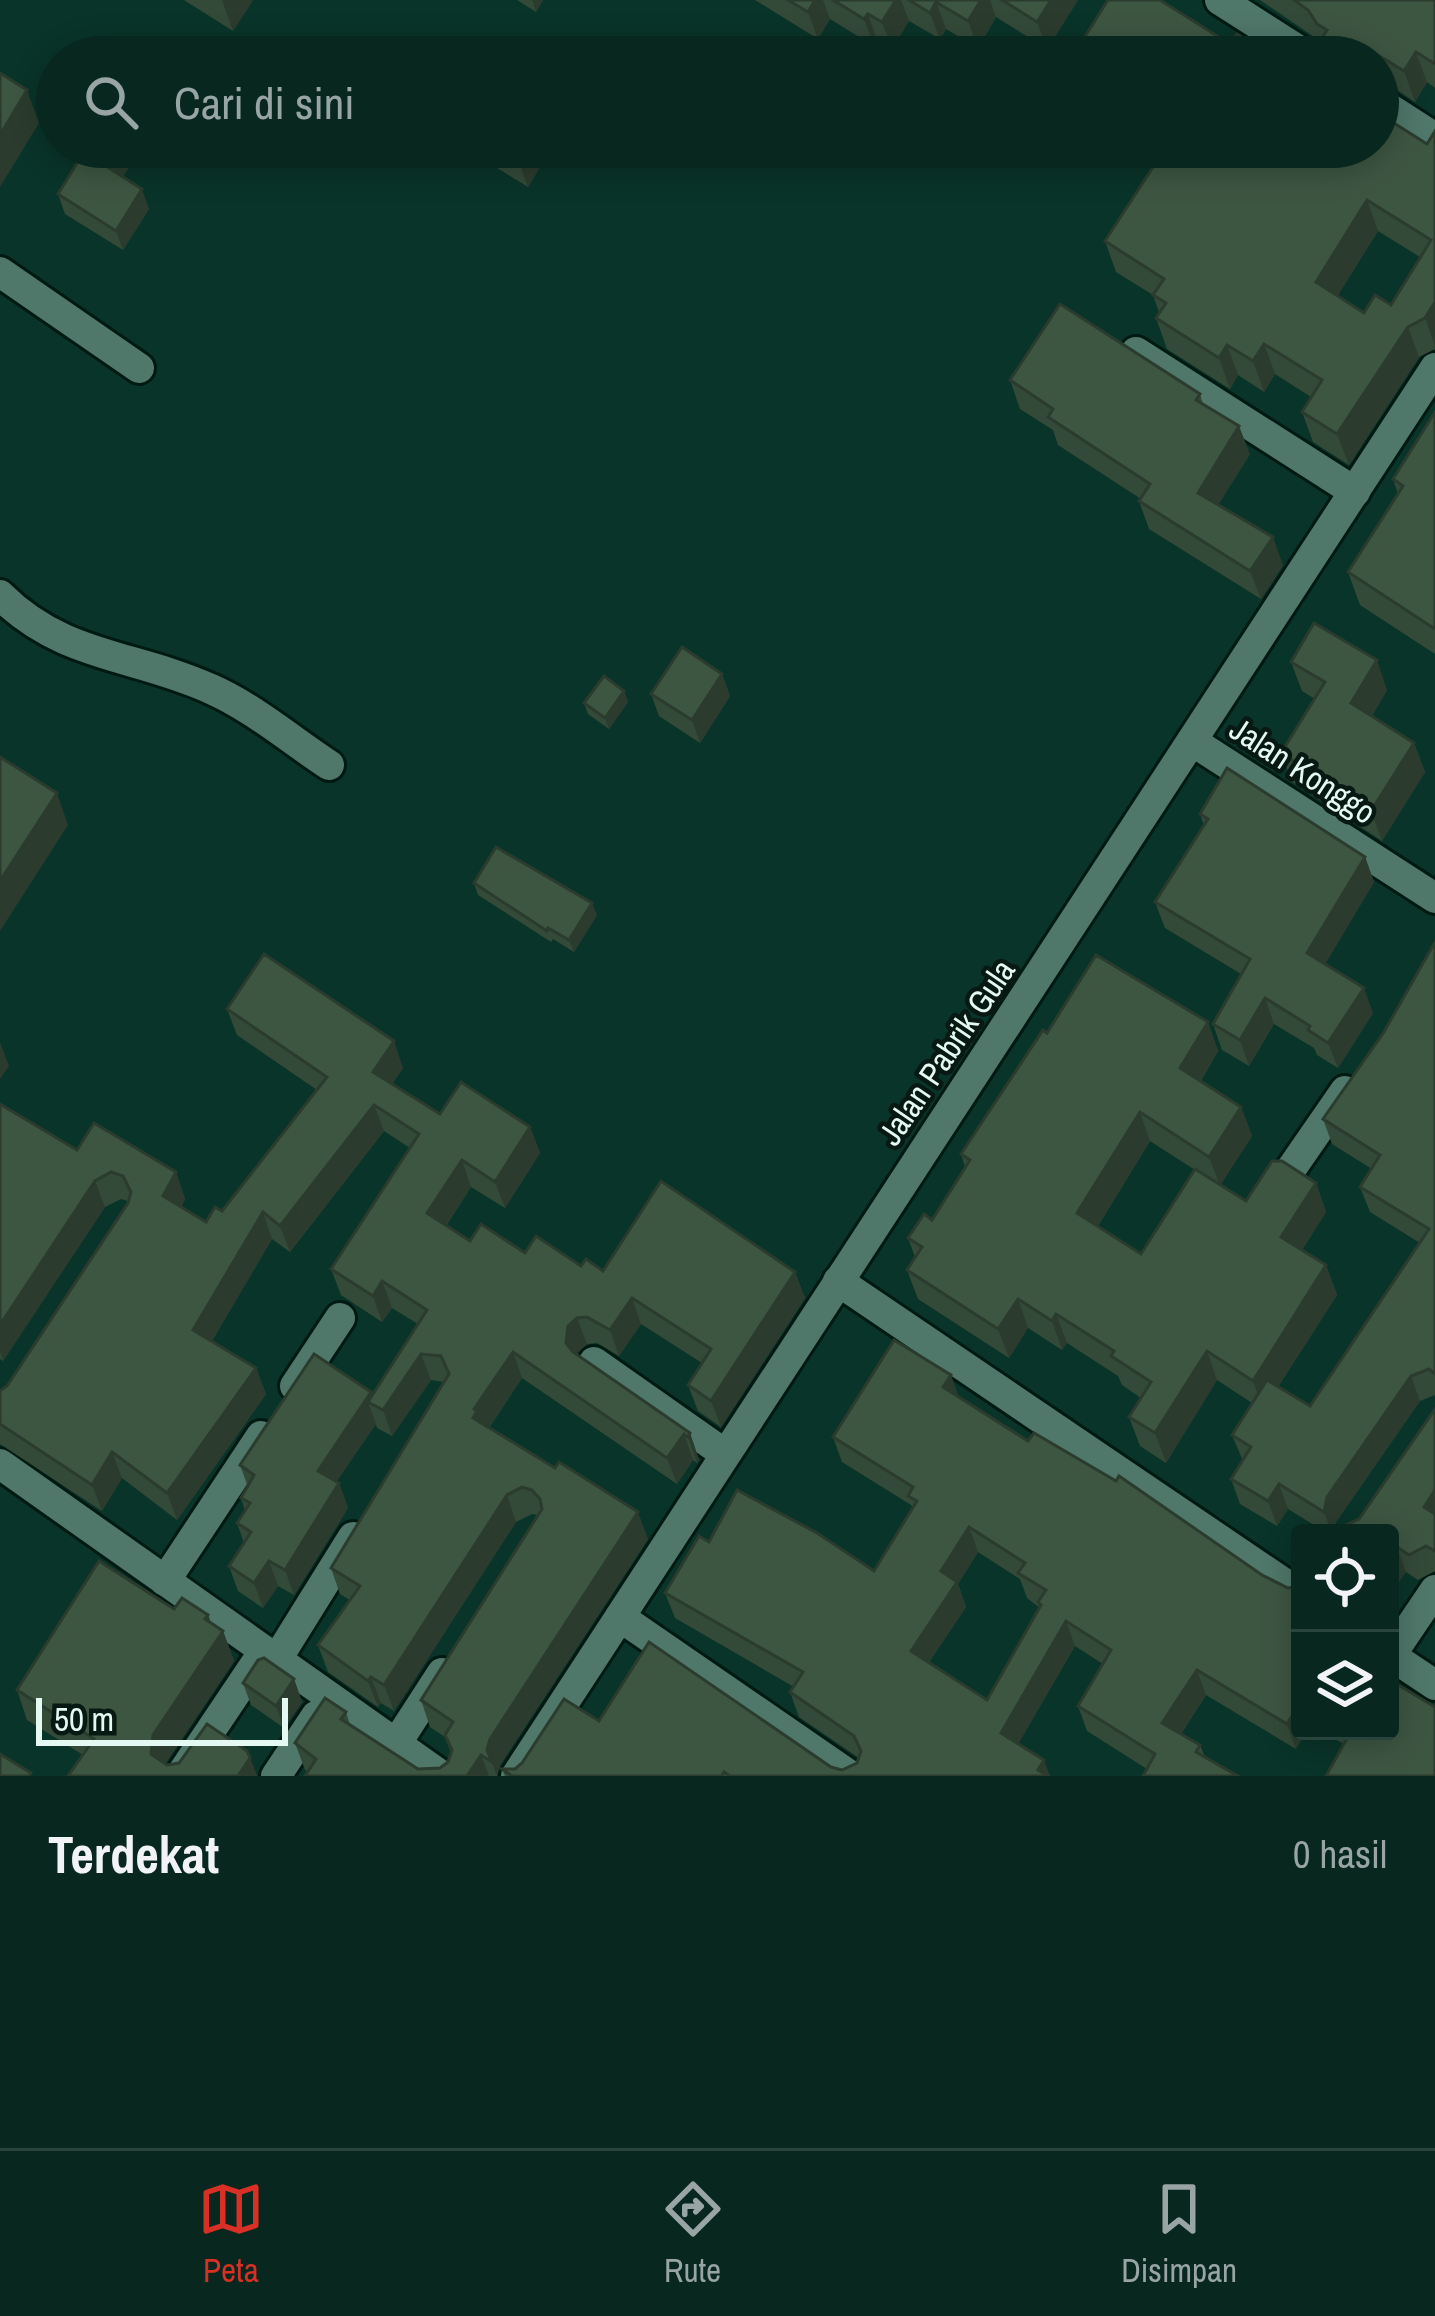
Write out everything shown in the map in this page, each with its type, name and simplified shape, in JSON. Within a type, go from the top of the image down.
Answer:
[{"type":"street","points":[[1220,0],[1276,36]]},
{"type":"street","points":[[1399,115],[1435,138]]},
{"type":"street","points":[[0,272],[139,368]]},
{"type":"street","points":[[1136,352],[1355,492]]},
{"type":"street","name":"Jalan Pabrik Gula","points":[[516,1776],[1435,368]]},
{"type":"street","points":[[0,595],[59,640],[169,671],[218,692],[329,765]]},
{"type":"street","name":"Jalan Konggo","points":[[1192,741],[1435,898]]},
{"type":"street","points":[[1289,1172],[1363,1065]]},
{"type":"street","points":[[838,1281],[1291,1588]]},
{"type":"street","points":[[165,1581],[340,1318]]},
{"type":"street","points":[[593,1362],[725,1454]]},
{"type":"street","points":[[0,1464],[442,1776]]},
{"type":"street","points":[[180,1776],[364,1519]]},
{"type":"street","points":[[1399,1642],[1435,1590]]},
{"type":"street","points":[[620,1616],[850,1776]]},
{"type":"street","points":[[396,1744],[458,1648]]},
{"type":"street","points":[[1399,1661],[1435,1685]]},
{"type":"street","points":[[276,1776],[329,1697]]},
{"type":"building","points":[[788,0],[815,0],[808,12]]},
{"type":"building","points":[[833,0],[896,0],[882,22],[868,14],[864,19]]},
{"type":"building","points":[[909,0],[981,0],[968,21],[936,2],[930,13]]},
{"type":"building","points":[[1002,0],[1051,0],[1037,22]]},
{"type":"building","points":[[1108,0],[1160,0],[1217,36],[1085,36]]},
{"type":"building","points":[[1294,0],[1435,0],[1435,64],[1416,52],[1404,71],[1399,68],[1399,36],[1323,36],[1327,30]]},
{"type":"building","points":[[0,73],[27,90],[0,135]]},
{"type":"building","points":[[1399,126],[1427,144],[1435,131],[1435,302],[1425,318],[1408,327],[1337,434],[1302,412],[1322,380],[1264,344],[1253,361],[1227,345],[1219,358],[1156,318],[1166,303],[1153,295],[1164,279],[1105,241],[1152,168],[1399,168]],"holes":[[[1367,200],[1431,240],[1391,305],[1375,295],[1364,313],[1316,282]]]},
{"type":"building","points":[[74,168],[109,168],[142,189],[116,231],[58,194]]},
{"type":"building","points":[[1060,304],[1200,394],[1196,400],[1239,426],[1198,493],[1273,537],[1250,571],[1139,501],[1150,484],[1048,417],[1053,409],[1010,380]]},
{"type":"building","points":[[1435,412],[1435,629],[1348,572],[1403,486],[1393,479]]},
{"type":"building","points":[[1314,623],[1377,660],[1351,703],[1414,743],[1371,811],[1281,753],[1325,682],[1291,662]]},
{"type":"building","points":[[682,647],[722,674],[692,720],[651,694]]},
{"type":"building","points":[[604,676],[624,691],[605,718],[584,703]]},
{"type":"building","points":[[0,757],[57,793],[0,881]]},
{"type":"building","points":[[1227,768],[1365,857],[1307,953],[1364,988],[1328,1043],[1265,998],[1240,1040],[1213,1024],[1250,959],[1155,902],[1208,819],[1200,814]]},
{"type":"building","points":[[496,847],[592,903],[569,940],[547,931],[474,883]]},
{"type":"building","points":[[1435,942],[1435,1374],[1429,1369],[1411,1376],[1327,1497],[1324,1512],[1279,1484],[1268,1501],[1231,1479],[1251,1447],[1232,1435],[1267,1380],[1310,1406],[1429,1229],[1360,1187],[1380,1155],[1323,1119],[1384,1032]]},
{"type":"building","points":[[264,954],[394,1041],[373,1072],[440,1114],[461,1082],[530,1127],[495,1182],[462,1160],[427,1213],[470,1241],[481,1224],[525,1253],[536,1236],[581,1266],[586,1259],[603,1271],[661,1181],[795,1272],[711,1401],[688,1385],[711,1349],[632,1298],[610,1330],[587,1317],[568,1326],[566,1343],[573,1352],[690,1433],[688,1437],[684,1434],[667,1458],[513,1352],[474,1409],[473,1418],[555,1468],[559,1462],[638,1512],[490,1739],[487,1750],[492,1762],[481,1755],[467,1776],[305,1776],[316,1759],[295,1743],[325,1698],[346,1712],[341,1719],[418,1769],[440,1768],[448,1762],[452,1750],[445,1735],[453,1722],[421,1700],[542,1509],[532,1490],[522,1487],[507,1495],[384,1685],[371,1677],[368,1681],[318,1645],[360,1586],[331,1568],[449,1374],[441,1356],[421,1354],[383,1410],[368,1402],[427,1310],[382,1281],[373,1296],[331,1269],[419,1134],[374,1105],[280,1226],[263,1212],[193,1330],[256,1368],[167,1493],[112,1452],[92,1485],[0,1424],[0,1391],[131,1192],[123,1176],[111,1172],[95,1181],[0,1325],[0,1104],[77,1150],[94,1123],[176,1172],[163,1196],[206,1222],[215,1207],[222,1211],[327,1077],[227,1009]]},
{"type":"building","points":[[1096,955],[1208,1022],[1180,1068],[1241,1107],[1209,1157],[1140,1112],[1077,1213],[1141,1254],[1195,1169],[1246,1201],[1272,1161],[1282,1161],[1316,1183],[1281,1237],[1326,1265],[1253,1381],[1207,1351],[1155,1433],[1129,1417],[1151,1382],[1111,1356],[1114,1351],[1056,1314],[1052,1321],[1018,1299],[998,1329],[907,1270],[922,1247],[908,1238],[924,1214],[932,1220],[970,1160],[961,1154]]},
{"type":"building","points":[[894,1340],[951,1375],[943,1387],[1028,1441],[1034,1433],[1116,1481],[1119,1476],[1262,1575],[1291,1588],[1291,1718],[1287,1724],[1197,1670],[1162,1723],[1200,1745],[1196,1752],[1238,1776],[1143,1776],[1155,1754],[1078,1706],[1111,1650],[1066,1621],[1001,1733],[1044,1760],[1038,1770],[1048,1776],[730,1776],[724,1772],[722,1776],[512,1776],[502,1769],[515,1769],[522,1763],[564,1699],[599,1721],[649,1642],[831,1767],[842,1770],[857,1763],[861,1751],[854,1736],[790,1692],[803,1672],[665,1593],[699,1536],[709,1542],[737,1490],[817,1533],[874,1571],[917,1501],[908,1496],[913,1487],[833,1437]],"holes":[[[969,1527],[1025,1563],[1018,1573],[1046,1590],[987,1700],[911,1651],[957,1582],[941,1571]]]},
{"type":"building","points":[[314,1354],[371,1392],[318,1471],[339,1483],[285,1570],[269,1561],[254,1583],[229,1566],[251,1532],[237,1523],[250,1503],[241,1498],[254,1475],[240,1465]]},
{"type":"building","points":[[1435,1409],[1435,1490],[1424,1507],[1435,1514],[1435,1551],[1426,1546],[1409,1555],[1399,1548],[1399,1524],[1348,1524],[1359,1519]]},
{"type":"building","points":[[99,1561],[174,1609],[182,1598],[223,1631],[153,1735],[151,1754],[167,1765],[179,1763],[207,1724],[247,1751],[250,1758],[238,1776],[68,1776],[94,1739],[17,1690]]},
{"type":"building","points":[[264,1658],[294,1679],[276,1706],[243,1683]]},
{"type":"building","points":[[1399,1685],[1435,1707],[1435,1776],[1326,1776],[1346,1740],[1399,1740]]},
{"type":"building","points":[[0,1754],[31,1773],[29,1776],[0,1776]]}]
